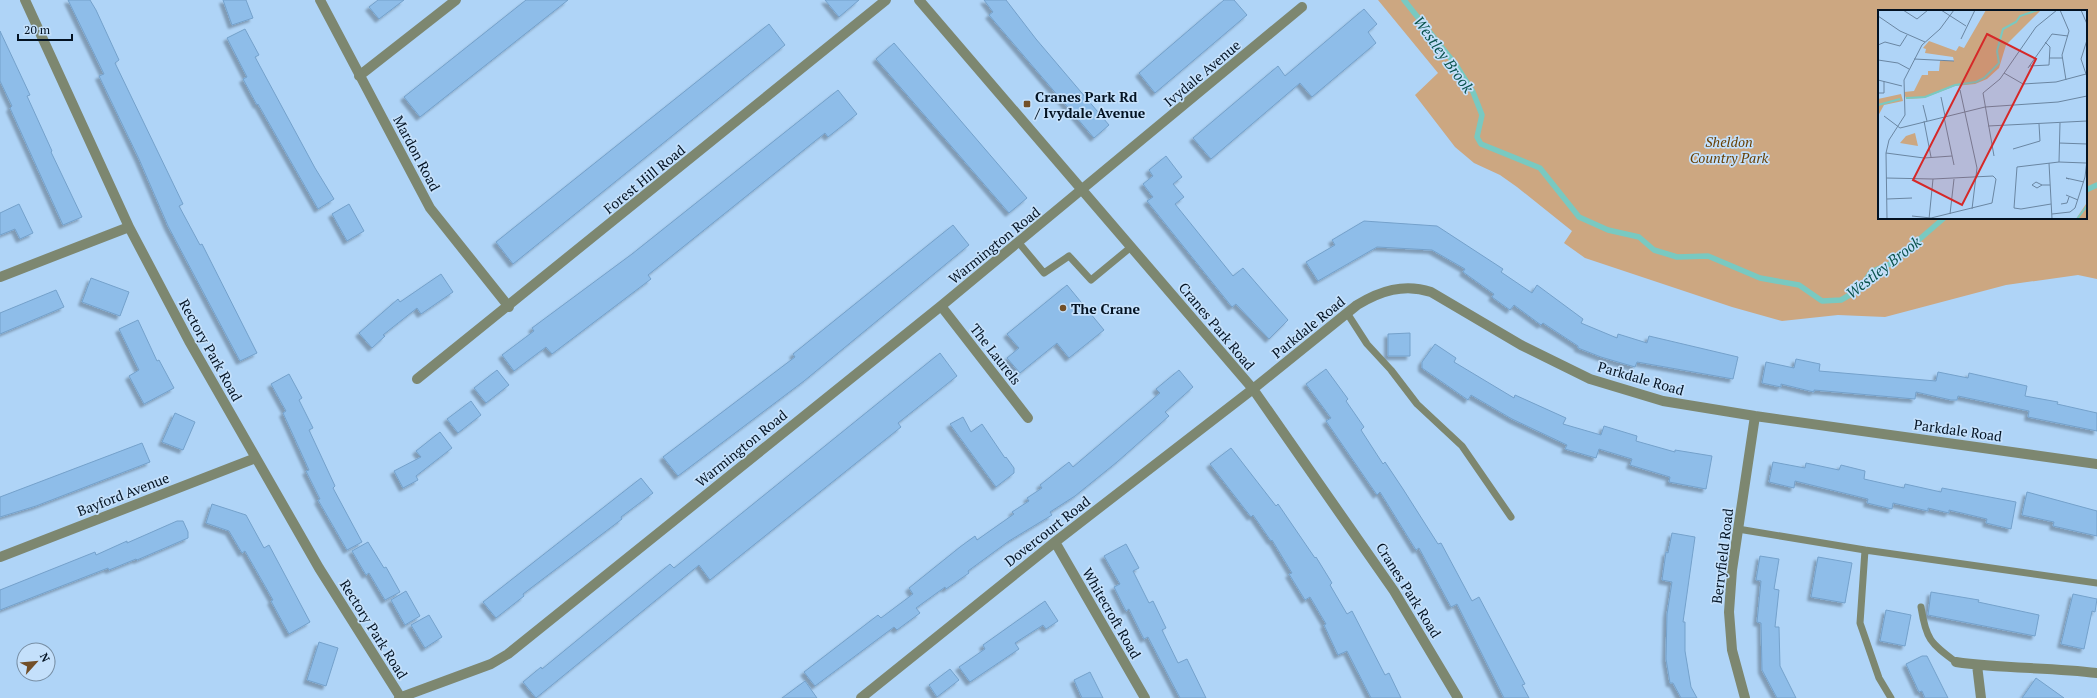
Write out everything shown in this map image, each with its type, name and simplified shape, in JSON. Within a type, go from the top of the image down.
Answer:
[{"type":"street","name":"Rectory Park Road","points":[[25,0],[129,227],[189,341],[319,568],[400,698]]},
{"type":"street","name":"Mardon Road","points":[[320,0],[430,208],[509,307]]},
{"type":"street","points":[[360,76],[456,0]]},
{"type":"street","name":"Forest Hill Road","points":[[417,379],[509,307],[886,0]]},
{"type":"street","name":"Cranes Park Road","points":[[919,0],[1253,389],[1394,591],[1458,698]]},
{"type":"street","name":"Ivydale Avenue","points":[[1083,190],[1302,7]]},
{"type":"street","name":"Warmington Road","points":[[400,698],[491,664],[508,654],[1083,190]]},
{"type":"street","points":[[0,277],[129,227]]},
{"type":"street","name":"Parkdale Road","points":[[1253,389],[1347,313],[1374,295],[1406,287],[1419,288],[1449,302],[1521,345],[1590,379],[1663,401],[1755,416],[2097,464]]},
{"type":"street","name":"The Laurels","points":[[941,306],[1028,418]]},
{"type":"street","name":"Dovercourt Road","points":[[861,698],[1055,542],[1253,389]]},
{"type":"street","name":"Berryfield Road","points":[[1745,698],[1732,650],[1729,612],[1738,529],[1755,416]]},
{"type":"street","name":"Bayford Avenue","points":[[0,556],[256,458]]},
{"type":"street","name":"Whitecroft Road","points":[[1055,542],[1145,698]]},
{"type":"street","points":[[1956,662],[1977,665],[2062,669],[2097,673]]},
{"type":"street","points":[[1977,665],[1981,698]]},
{"type":"lane","points":[[1019,243],[1044,273],[1069,256],[1091,280],[1131,247]]},
{"type":"lane","points":[[1347,313],[1368,344],[1391,370],[1417,404],[1462,446],[1511,517]]},
{"type":"lane","points":[[1738,529],[1866,550],[2097,583]]},
{"type":"lane","points":[[1866,550],[1860,622],[1879,678],[1891,698]]},
{"type":"lane","points":[[1921,607],[1925,631],[1935,646],[1956,662]]},
{"type":"green space","name":"Sheldon Country Park","points":[[1378,0],[2097,0],[2097,279],[2078,275],[2006,285],[1885,317],[1838,315],[1782,321],[1732,307],[1585,258],[1564,243],[1572,231],[1517,187],[1500,175],[1474,163],[1455,147],[1415,95],[1438,73]]},
{"type":"building","points":[[68,0],[90,0],[96,10],[119,60],[115,63],[183,204],[179,206],[200,245],[202,244],[257,353],[240,361],[210,305],[168,226],[139,159],[99,76],[104,74]]},
{"type":"building","points":[[223,0],[246,0],[253,18],[232,25]]},
{"type":"building","points":[[378,0],[404,0],[379,19],[369,7]]},
{"type":"building","points":[[526,0],[568,0],[420,117],[404,97]]},
{"type":"building","points":[[825,0],[859,0],[839,17]]},
{"type":"building","points":[[984,0],[1006,0],[1036,39],[1109,125],[1094,138],[989,15],[993,12]]},
{"type":"building","points":[[1224,0],[1234,0],[1247,15],[1155,93],[1139,73]]},
{"type":"building","points":[[1364,9],[1377,24],[1368,32],[1376,43],[1312,97],[1300,83],[1211,159],[1193,138],[1278,66],[1285,76]]},
{"type":"building","points":[[769,24],[785,45],[513,264],[496,242]]},
{"type":"building","points":[[245,29],[259,55],[255,57],[315,168],[334,199],[318,209],[243,79],[247,77],[227,38]]},
{"type":"building","points":[[0,31],[30,95],[27,96],[52,151],[51,152],[82,217],[63,225],[10,108],[12,106],[0,81]]},
{"type":"building","points":[[894,43],[1027,198],[1009,213],[876,59]]},
{"type":"building","points":[[838,90],[857,114],[828,137],[825,133],[648,275],[651,279],[552,354],[546,347],[514,371],[502,355],[534,331],[532,328],[632,254]]},
{"type":"building","points":[[1166,156],[1182,177],[1173,184],[1184,197],[1175,204],[1233,276],[1243,268],[1288,320],[1269,339],[1236,304],[1232,307],[1147,201],[1153,197],[1143,184],[1153,176],[1149,170]]},
{"type":"building","points":[[19,204],[33,233],[20,239],[15,229],[0,235],[0,213]]},
{"type":"building","points":[[349,204],[364,231],[347,241],[332,214]]},
{"type":"building","points":[[1364,221],[1437,226],[1503,269],[1501,272],[1532,293],[1537,285],[1583,319],[1581,323],[1617,338],[1618,334],[1647,343],[1649,336],[1738,357],[1733,379],[1637,362],[1635,367],[1601,357],[1578,348],[1578,346],[1543,323],[1541,325],[1514,305],[1510,310],[1492,297],[1494,294],[1463,272],[1465,269],[1432,250],[1377,247],[1318,281],[1306,262],[1335,245],[1332,240]]},
{"type":"building","points":[[953,225],[969,245],[804,381],[678,476],[663,457],[795,357],[793,354]]},
{"type":"building","points":[[441,274],[453,292],[421,314],[417,308],[383,335],[385,336],[372,348],[359,333],[398,299],[400,302]]},
{"type":"building","points":[[91,278],[129,292],[120,316],[82,302]]},
{"type":"building","name":"The Crane","points":[[1067,285],[1104,330],[1069,358],[1057,343],[1020,373],[1007,358],[1019,348],[1007,334]]},
{"type":"building","points":[[56,290],[64,307],[0,334],[0,313]]},
{"type":"building","points":[[138,320],[157,361],[159,360],[174,388],[144,404],[129,376],[139,370],[119,329]]},
{"type":"building","points":[[1410,333],[1410,356],[1388,356],[1388,334]]},
{"type":"building","points":[[1435,344],[1456,358],[1454,362],[1514,398],[1515,395],[1566,418],[1563,424],[1601,435],[1604,426],[1637,436],[1636,441],[1675,452],[1675,450],[1712,456],[1706,489],[1669,482],[1670,477],[1630,465],[1632,459],[1599,449],[1596,458],[1565,449],[1567,445],[1512,419],[1471,395],[1468,400],[1422,368],[1422,362]]},
{"type":"building","points":[[940,353],[957,376],[898,423],[901,427],[710,580],[699,565],[536,698],[523,682],[541,667],[542,669],[670,564],[674,568]]},
{"type":"building","points":[[1796,359],[1820,364],[1819,371],[1936,381],[1938,372],[1968,378],[1969,373],[2027,386],[2025,396],[2058,402],[2057,404],[2097,413],[2097,431],[2028,417],[2029,411],[1958,396],[1957,400],[1951,400],[1916,392],[1915,399],[1814,390],[1814,392],[1781,384],[1781,387],[1762,383],[1766,362],[1794,368]]},
{"type":"building","points":[[1326,369],[1348,399],[1346,401],[1364,427],[1361,430],[1383,464],[1385,462],[1438,544],[1441,543],[1472,601],[1479,597],[1525,684],[1522,685],[1529,698],[1504,698],[1457,604],[1451,607],[1419,548],[1416,550],[1380,492],[1377,495],[1326,421],[1331,418],[1306,384]]},
{"type":"building","points":[[497,370],[509,385],[486,403],[474,388]]},
{"type":"building","points":[[1179,370],[1193,387],[1165,412],[1169,416],[1117,462],[1075,496],[1050,512],[1052,515],[1009,541],[968,571],[969,573],[946,589],[945,587],[916,608],[920,613],[897,630],[894,627],[815,686],[804,672],[878,615],[881,618],[913,594],[909,588],[960,547],[975,536],[977,540],[1014,514],[1012,512],[1029,501],[1027,498],[1042,488],[1040,485],[1069,462],[1073,467],[1160,393],[1156,389]]},
{"type":"building","points":[[289,374],[302,398],[299,400],[313,428],[309,430],[335,486],[333,488],[362,542],[347,550],[318,500],[320,499],[306,471],[309,470],[283,413],[286,411],[271,384]]},
{"type":"building","points":[[471,401],[481,415],[458,433],[447,419]]},
{"type":"building","points":[[175,413],[195,422],[183,450],[162,442]]},
{"type":"building","points":[[963,417],[971,432],[982,424],[1005,458],[1006,457],[1014,468],[1014,473],[996,487],[950,424]]},
{"type":"building","points":[[440,432],[452,448],[416,476],[418,480],[403,488],[394,471],[421,457],[416,451]]},
{"type":"building","points":[[142,443],[150,462],[36,506],[0,517],[0,497]]},
{"type":"building","points":[[1231,448],[1276,506],[1278,504],[1315,558],[1316,557],[1332,583],[1330,585],[1347,614],[1352,611],[1385,675],[1389,673],[1401,698],[1371,698],[1347,651],[1338,655],[1324,625],[1326,624],[1310,597],[1305,600],[1289,574],[1292,573],[1272,540],[1271,541],[1253,515],[1251,517],[1210,464]]},
{"type":"building","points":[[1773,462],[1805,468],[1806,463],[1839,470],[1841,465],[1865,471],[1864,479],[1904,488],[1905,484],[1941,492],[1942,488],[2016,502],[2011,529],[1986,523],[1987,519],[1949,510],[1949,513],[1928,508],[1928,511],[1893,503],[1892,509],[1867,503],[1868,499],[1795,481],[1794,488],[1769,482]]},
{"type":"building","points":[[641,478],[653,493],[621,517],[622,519],[523,594],[524,596],[496,618],[483,602]]},
{"type":"building","points":[[2027,492],[2097,511],[2097,536],[2053,526],[2054,522],[2022,515]]},
{"type":"building","points":[[212,504],[246,515],[264,548],[269,545],[310,622],[289,634],[271,601],[273,600],[245,551],[242,553],[229,531],[206,523]]},
{"type":"building","points":[[177,521],[183,521],[188,532],[188,538],[137,560],[136,559],[109,570],[108,568],[0,610],[0,590],[95,552],[96,555],[127,541],[127,543]]},
{"type":"building","points":[[1672,533],[1695,537],[1683,622],[1685,622],[1685,651],[1691,687],[1697,698],[1681,698],[1673,683],[1670,683],[1666,659],[1667,614],[1672,582],[1662,580],[1666,552],[1668,553]]},
{"type":"building","points":[[368,542],[384,568],[386,567],[400,592],[385,600],[369,573],[366,575],[352,551]]},
{"type":"building","points":[[1126,544],[1139,568],[1133,571],[1149,603],[1153,601],[1166,628],[1162,630],[1178,663],[1187,659],[1206,698],[1180,698],[1148,637],[1144,639],[1129,609],[1126,611],[1114,587],[1120,584],[1104,556]]},
{"type":"building","points":[[1760,556],[1779,559],[1774,589],[1779,590],[1775,627],[1779,627],[1780,666],[1796,698],[1777,698],[1762,670],[1761,623],[1757,622],[1761,581],[1756,580]]},
{"type":"building","points":[[1818,557],[1852,563],[1845,603],[1811,597]]},
{"type":"building","points":[[406,591],[420,616],[405,625],[391,600]]},
{"type":"building","points":[[1931,592],[1979,600],[1978,602],[2039,615],[2035,636],[1928,615]]},
{"type":"building","points":[[2073,594],[2097,599],[2095,612],[2092,611],[2084,649],[2061,644]]},
{"type":"building","points":[[1045,601],[1058,621],[1046,629],[1043,625],[1015,643],[1019,649],[970,682],[959,667],[985,649],[983,645]]},
{"type":"building","points":[[1886,610],[1911,615],[1905,646],[1880,641]]},
{"type":"building","points":[[429,615],[442,637],[425,648],[411,625]]},
{"type":"building","points":[[319,642],[338,648],[326,686],[307,680]]},
{"type":"building","points":[[1922,656],[1927,656],[1948,698],[1925,698],[1922,691],[1919,692],[1906,664]]},
{"type":"building","points":[[950,669],[959,680],[937,697],[929,685]]},
{"type":"building","points":[[1090,672],[1103,698],[1082,698],[1074,680]]},
{"type":"building","points":[[2036,678],[2064,698],[2022,698]]},
{"type":"building","points":[[805,681],[817,698],[782,698]]},
{"type":"waterway","name":"Westley Brook","points":[[1404,0],[1456,65],[1473,92],[1482,115],[1477,137],[1481,144],[1540,168],[1579,217],[1608,230],[1639,237],[1654,250],[1677,257],[1708,256],[1760,278],[1799,285],[1822,301],[1841,300],[1860,289],[1871,272],[1892,263],[1943,219]]},
{"type":"waterway","name":"Westley Brook","points":[[2087,190],[2097,185]]},
{"type":"place","name":"Cranes Park Rd / Ivydale Avenue","points":[[1027,104]]},
{"type":"place","name":"The Crane","points":[[1063,308]]}]
